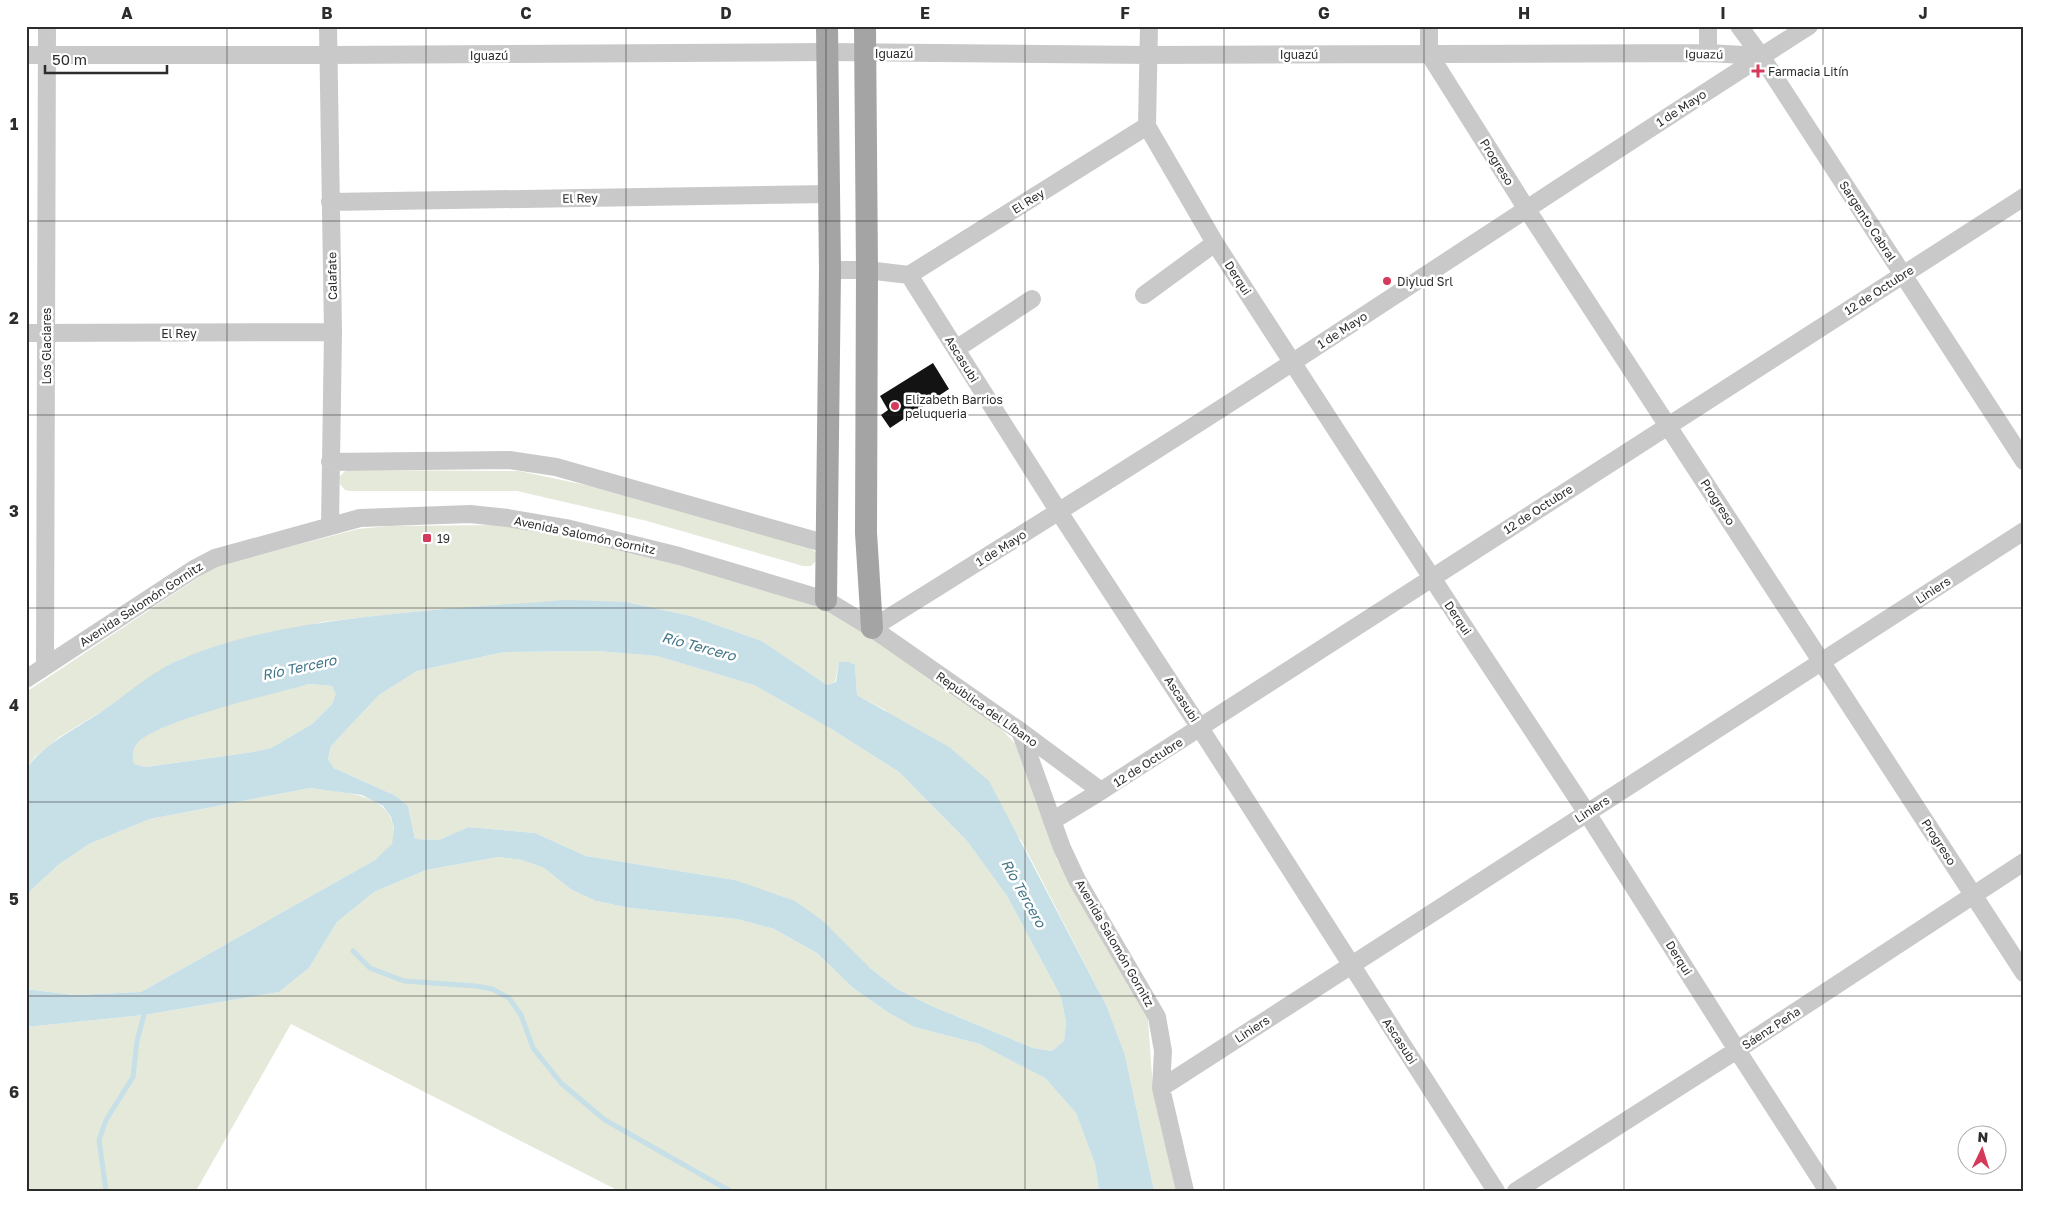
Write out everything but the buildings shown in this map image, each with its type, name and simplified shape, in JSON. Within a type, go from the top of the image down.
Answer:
[{"type":"main road","points":[[826,600],[830,270],[827,26]]},
{"type":"main road","points":[[865,26],[867,270],[866,533],[872,628]]},
{"type":"street","name":"Los Glaciares","points":[[45,666],[47,26]]},
{"type":"street","name":"Calafate","points":[[328,26],[333,332],[330,526]]},
{"type":"street","points":[[1147,126],[1149,26]]},
{"type":"street","points":[[1429,26],[1429,54]]},
{"type":"street","points":[[1708,26],[1708,54]]},
{"type":"street","name":"Sargento Cabral","points":[[1739,26],[1761,56],[2024,461]]},
{"type":"street","name":"1 de Mayo","points":[[872,628],[1059,512],[1809,26]]},
{"type":"street","name":"Iguazú","points":[[26,55],[328,56],[827,52],[1708,54],[1761,56]]},
{"type":"street","name":"Progreso","points":[[1429,54],[1526,208],[2024,972]]},
{"type":"street","name":"El Rey","points":[[910,275],[1147,126]]},
{"type":"street","name":"Derqui","points":[[1147,126],[1215,243],[1432,578],[1588,813],[1828,1191]]},
{"type":"street","name":"El Rey","points":[[330,202],[830,194]]},
{"type":"street","name":"12 de Octubre","points":[[1052,821],[1102,791],[2024,197]]},
{"type":"street","points":[[1144,295],[1215,243]]},
{"type":"street","points":[[830,270],[867,270],[910,275]]},
{"type":"street","name":"Ascasubi","points":[[910,275],[1059,512],[1200,728],[1496,1191]]},
{"type":"street","points":[[956,350],[1032,300]]},
{"type":"street","name":"El Rey","points":[[26,333],[333,332]]},
{"type":"street","points":[[330,462],[508,460],[556,467],[827,544]]},
{"type":"street","name":"Avenida Salomón Gornitz","points":[[26,679],[204,562],[360,518],[391,516],[470,514],[508,518],[566,528],[679,556],[826,600],[872,628]]},
{"type":"street","name":"Liniers","points":[[1161,1088],[1350,964],[1822,663],[2024,531]]},
{"type":"street","name":"República del Líbano","points":[[872,628],[1020,731],[1102,791]]},
{"type":"street","name":"Avenida Salomón Gornitz","points":[[1020,731],[1062,848],[1077,880],[1157,1017],[1163,1051],[1161,1088],[1185,1191]]},
{"type":"street","name":"Sáenz Peña","points":[[1516,1191],[1737,1050],[2024,862]]},
{"type":"shaded area","points":[[346,470],[519,471],[609,490],[808,547],[816,552],[817,560],[811,566],[803,566],[647,521],[517,491],[350,491],[345,490],[340,484],[340,476]]},
{"type":"shaded area","points":[[502,525],[563,536],[676,564],[824,608],[868,634],[998,725],[1015,744],[1057,860],[1148,1019],[1153,1090],[1176,1191],[1154,1191],[1125,1055],[1107,1007],[1021,840],[885,710],[857,695],[855,665],[839,662],[835,682],[827,685],[762,641],[691,616],[626,602],[432,610],[322,622],[185,657],[159,671],[104,710],[61,736],[35,757],[26,769],[26,692],[211,569],[223,564],[358,529],[390,526]]},
{"type":"shaded area","points":[[597,651],[657,656],[754,685],[833,730],[899,772],[967,841],[1007,896],[1061,997],[1066,1022],[1064,1041],[1052,1051],[1033,1048],[934,1007],[897,989],[870,968],[735,880],[586,856],[535,833],[470,827],[439,840],[415,839],[408,806],[396,796],[334,768],[328,759],[331,746],[379,695],[417,671],[504,652]]},
{"type":"shaded area","points":[[309,684],[332,686],[337,694],[332,704],[312,724],[271,748],[146,767],[134,764],[133,752],[136,745],[146,736],[165,727],[216,709]]},
{"type":"shaded area","points":[[310,788],[357,795],[368,798],[378,804],[387,811],[393,823],[394,835],[391,846],[375,860],[141,992],[74,995],[26,989],[26,895],[58,865],[89,844],[150,819]]},
{"type":"shaded area","points":[[498,857],[522,860],[544,868],[572,890],[596,901],[630,908],[737,919],[774,929],[817,953],[853,988],[889,1013],[914,1027],[980,1044],[1045,1078],[1076,1113],[1095,1164],[1099,1191],[619,1191],[291,1024],[196,1191],[26,1191],[26,1027],[144,1015],[279,992],[309,968],[337,922],[374,892],[426,870]]},
{"type":"water","name":"Río Tercero","points":[[566,600],[626,602],[691,616],[762,641],[827,685],[836,682],[839,662],[848,662],[855,665],[857,695],[949,747],[989,781],[1107,1007],[1125,1055],[1154,1191],[1099,1191],[1095,1164],[1076,1113],[1045,1078],[980,1044],[914,1027],[889,1013],[853,988],[817,953],[774,929],[737,919],[630,908],[596,901],[572,890],[544,868],[522,860],[498,857],[426,870],[374,892],[337,922],[309,968],[279,992],[144,1015],[26,1027],[26,989],[74,995],[141,992],[375,860],[392,844],[394,828],[391,817],[383,806],[362,795],[310,788],[150,819],[89,844],[58,865],[26,895],[26,769],[52,743],[104,710],[164,668],[186,657],[230,642],[274,631],[343,620]],"holes":[[[597,651],[657,656],[754,685],[833,730],[899,772],[967,841],[1007,896],[1061,997],[1066,1022],[1064,1041],[1052,1051],[1033,1048],[934,1007],[897,989],[870,968],[823,921],[795,901],[735,880],[586,856],[535,833],[469,827],[439,840],[415,839],[408,806],[396,796],[334,768],[328,759],[331,746],[379,695],[417,671],[504,652]],[[309,684],[332,686],[336,694],[332,704],[312,724],[271,748],[146,767],[134,764],[133,752],[136,745],[146,736],[165,727],[216,709]]]},
{"type":"waterway","points":[[353,951],[370,968],[404,981],[476,986],[492,989],[509,998],[521,1015],[533,1048],[561,1083],[605,1120],[730,1191]]},
{"type":"waterway","points":[[106,1191],[99,1140],[106,1120],[133,1077],[137,1041],[144,1015]]},
{"type":"place","name":"Farmacia Litín","points":[[1758,71]]},
{"type":"place","name":"Diylud Srl","points":[[1387,281]]},
{"type":"place","name":"Elizabeth Barrios peluqueria","points":[[895,406]]},
{"type":"place","name":"19","points":[[427,538]]}]
